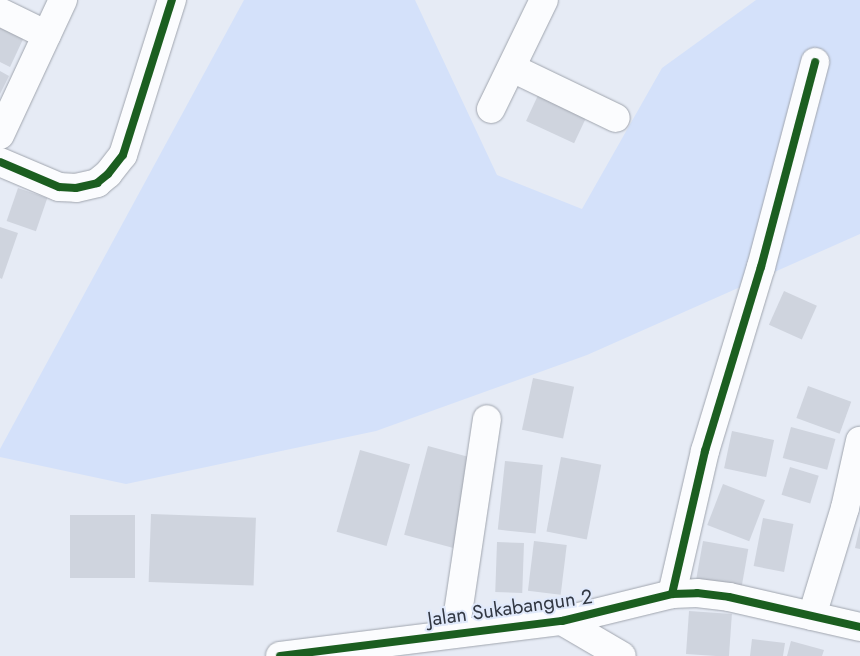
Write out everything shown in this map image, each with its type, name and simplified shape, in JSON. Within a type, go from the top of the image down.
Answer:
[{"type":"street","points":[[0,135],[63,0]]},
{"type":"street","points":[[1,164],[59,187],[76,188],[97,183],[108,174],[124,155],[172,0]]},
{"type":"street","points":[[491,109],[544,0]]},
{"type":"street","points":[[0,12],[47,34]]},
{"type":"street","points":[[672,594],[705,451],[761,267],[815,62]]},
{"type":"street","points":[[512,68],[616,118]]},
{"type":"street","points":[[455,633],[487,419]]},
{"type":"street","points":[[812,616],[845,508],[860,441]]},
{"type":"street","name":"Jalan Sukabangun 2","points":[[280,656],[371,649],[455,633],[562,621],[672,594],[729,597],[860,627]]},
{"type":"street","points":[[562,621],[622,656]]},
{"type":"shaded area","points":[[244,0],[415,0],[497,175],[582,209],[662,68],[756,0],[860,0],[860,234],[587,355],[376,431],[126,484],[0,457],[0,449]]},
{"type":"building","points":[[0,23],[25,35],[10,67],[0,62]]},
{"type":"building","points":[[0,71],[9,76],[0,94]]},
{"type":"building","points":[[540,91],[588,113],[574,143],[526,121]]},
{"type":"building","points":[[18,188],[47,198],[36,231],[7,221]]},
{"type":"building","points":[[0,227],[18,233],[2,279],[0,278]]},
{"type":"building","points":[[784,291],[817,306],[802,339],[769,325]]},
{"type":"building","points":[[533,378],[574,387],[563,439],[522,430]]},
{"type":"building","points":[[808,386],[851,402],[840,434],[796,418]]},
{"type":"building","points":[[791,427],[835,439],[827,470],[783,458]]},
{"type":"building","points":[[732,431],[774,440],[766,477],[724,468]]},
{"type":"building","points":[[428,446],[477,459],[453,548],[404,535]]},
{"type":"building","points":[[360,450],[410,464],[387,546],[337,532]]},
{"type":"building","points":[[561,457],[601,465],[587,539],[546,532]]},
{"type":"building","points":[[505,461],[543,465],[536,534],[498,530]]},
{"type":"building","points":[[790,467],[819,476],[810,504],[782,495]]},
{"type":"building","points":[[723,484],[765,500],[749,541],[707,525]]},
{"type":"building","points":[[151,514],[256,518],[254,586],[149,582]]},
{"type":"building","points":[[70,515],[135,515],[135,578],[70,578]]},
{"type":"building","points":[[763,518],[793,524],[784,572],[754,566]]},
{"type":"building","points":[[860,526],[860,549],[855,548]]},
{"type":"building","points":[[534,541],[567,545],[561,595],[528,591]]},
{"type":"building","points":[[703,541],[748,549],[741,591],[696,583]]},
{"type":"building","points":[[497,542],[524,543],[522,593],[495,592]]},
{"type":"building","points":[[689,611],[732,614],[729,656],[686,654]]},
{"type":"building","points":[[752,639],[785,643],[783,656],[750,656]]},
{"type":"building","points":[[791,641],[824,650],[822,656],[787,656]]},
{"type":"cycle path","points":[[0,162],[59,187],[76,188],[97,183],[108,174],[123,155],[172,0]]},
{"type":"cycle path","points":[[672,594],[705,451],[761,267],[815,62]]},
{"type":"cycle path","points":[[280,656],[562,621],[672,594],[697,593],[729,597],[860,627]]}]
